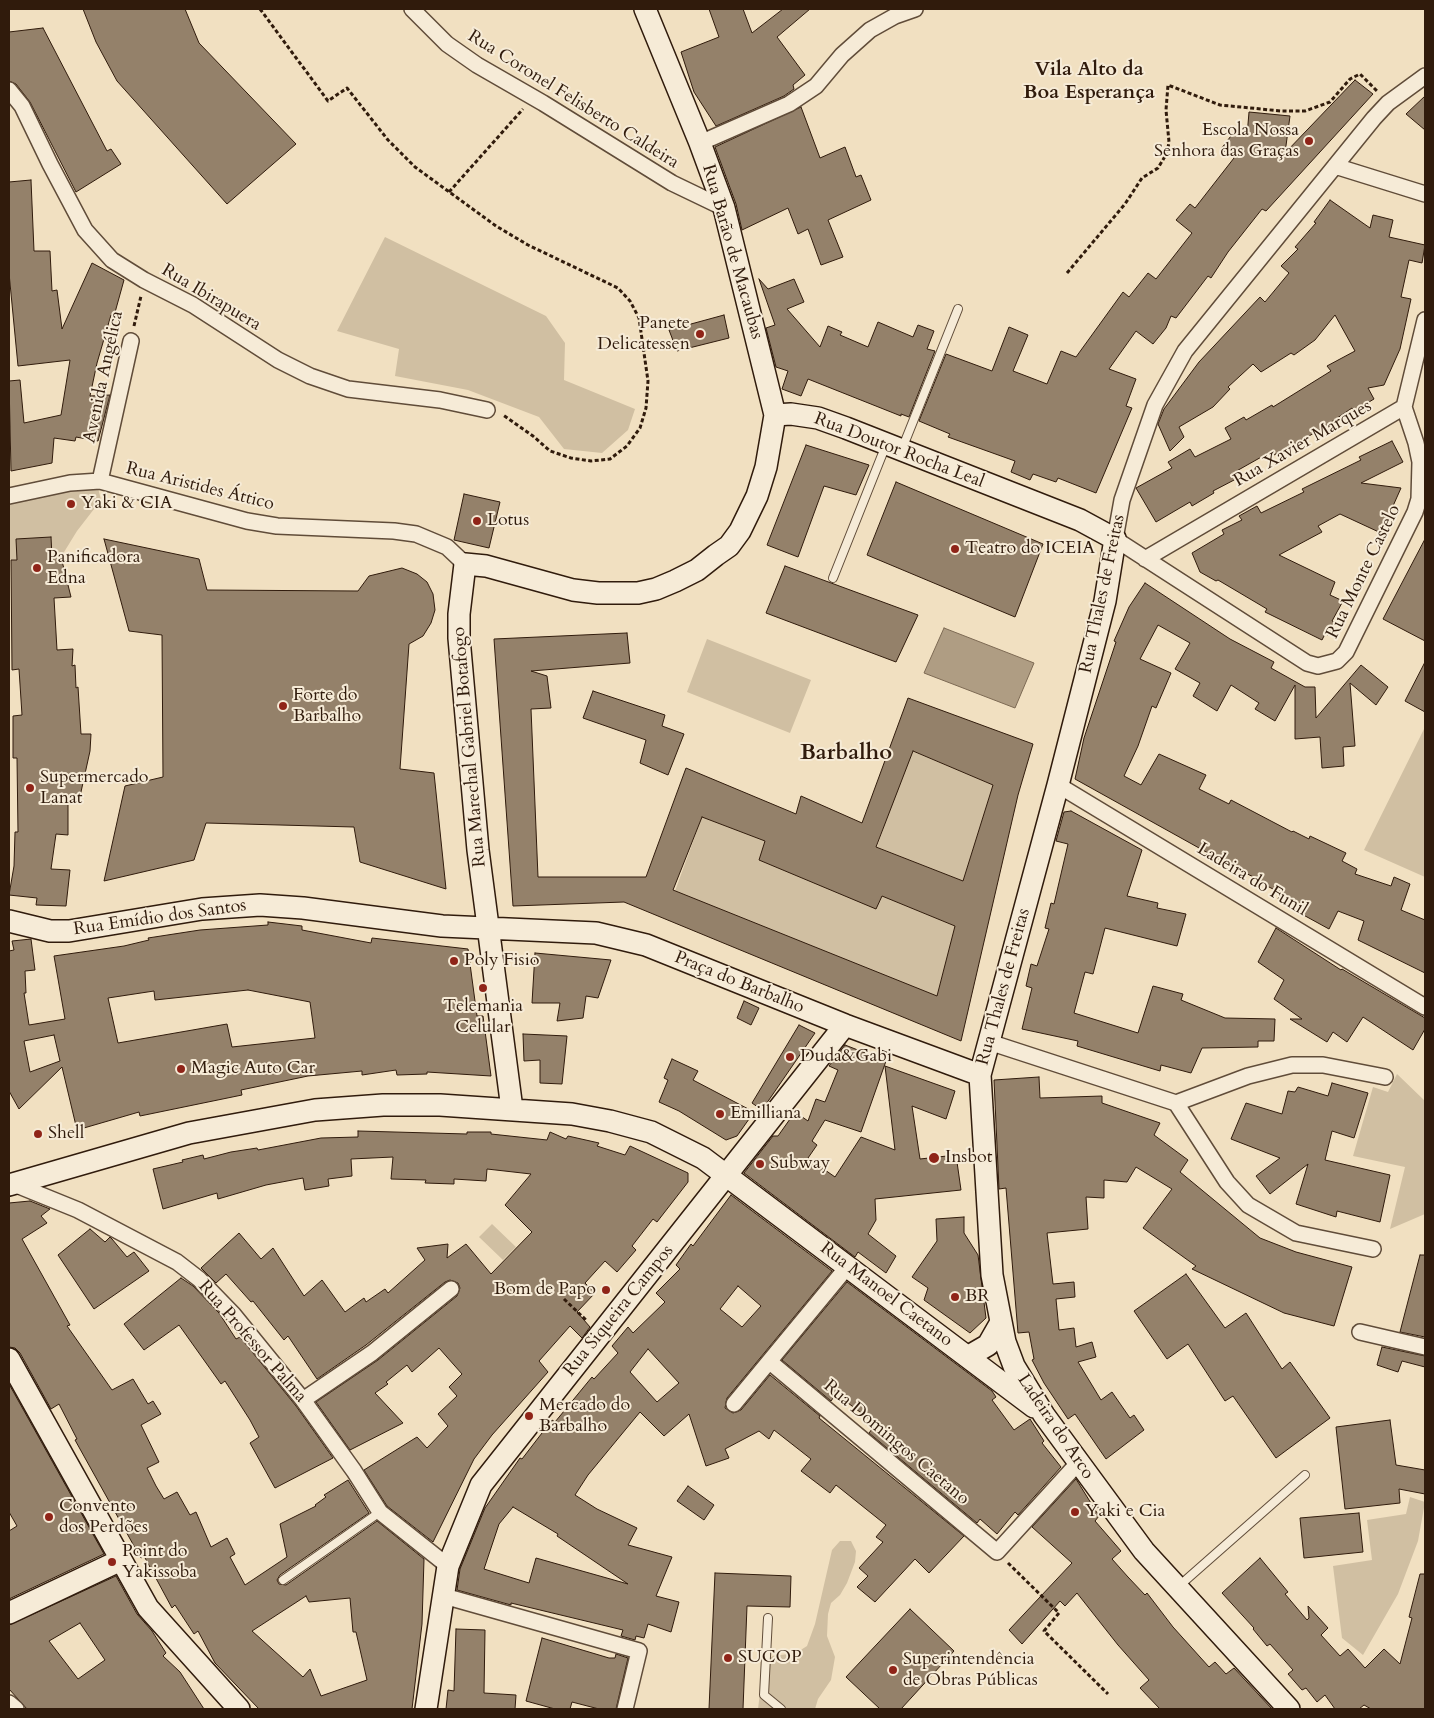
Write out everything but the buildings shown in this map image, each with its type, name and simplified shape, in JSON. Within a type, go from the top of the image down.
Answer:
[{"type":"street","name":"Rua Coronel Felisberto Caldeira","points":[[412,9],[447,44],[477,65],[672,183],[724,208]]},
{"type":"street","name":"Rua Barão de Macaubas","points":[[645,9],[700,143],[724,208],[776,415]]},
{"type":"street","points":[[700,143],[789,104],[816,86],[842,55],[870,30],[895,16],[915,9]]},
{"type":"street","name":"Rua Thales de Freitas","points":[[980,1075],[1105,601],[1122,500],[1155,405],[1170,376],[1202,328],[1334,166],[1388,103],[1425,76]]},
{"type":"street","name":"Rua Ibirapuera","points":[[9,90],[22,106],[85,230],[112,260],[144,280],[193,305],[278,360],[310,376],[348,389],[440,400],[487,410]]},
{"type":"street","points":[[1334,166],[1425,194]]},
{"type":"street","points":[[1404,407],[1425,320]]},
{"type":"street","name":"Avenida Angélica","points":[[100,481],[131,341]]},
{"type":"street","name":"Rua Xavier Marques","points":[[1145,559],[1404,407]]},
{"type":"street","name":"Rua Monte Castelo","points":[[1307,663],[1328,666],[1337,661],[1346,652],[1415,512],[1420,491],[1420,462],[1404,407]]},
{"type":"street","name":"Rua Doutor Rocha Leal","points":[[776,415],[791,414],[818,418],[1080,520],[1115,539],[1307,663]]},
{"type":"street","points":[[465,564],[486,566],[573,590],[598,593],[638,592],[656,589],[675,581],[697,570],[729,546],[740,531],[758,496],[766,467],[776,415]]},
{"type":"street","name":"Rua Aristides Áttico","points":[[9,496],[70,483],[100,481],[247,521],[276,526],[394,531],[416,534],[447,547],[465,564]]},
{"type":"street","name":"Rua Marechal Gabriel Botafogo","points":[[465,564],[459,614],[459,638],[478,850],[490,929],[512,1109]]},
{"type":"street","name":"Ladeira do Funil","points":[[1058,785],[1425,1007]]},
{"type":"street","name":"Rua Emídio dos Santos","points":[[9,921],[50,930],[69,931],[202,909],[260,905],[303,908],[442,926],[490,929]]},
{"type":"street","name":"Praça do Barbalho","points":[[490,929],[596,934],[646,945],[845,1025],[980,1075]]},
{"type":"street","name":"Rua Siqueira Campos","points":[[426,1709],[448,1566],[481,1485],[845,1025]]},
{"type":"street","points":[[990,1042],[1176,1103],[1248,1076],[1292,1065],[1323,1065],[1385,1077]]},
{"type":"street","name":"Ladeira do Arco","points":[[980,1075],[988,1282],[1014,1366],[1044,1415],[1144,1551],[1289,1709]]},
{"type":"street","points":[[1176,1103],[1227,1182],[1248,1205],[1296,1233],[1373,1249]]},
{"type":"street","name":"Rua Manoel Caetano","points":[[10,1182],[189,1133],[298,1113],[382,1105],[512,1109],[572,1114],[610,1121],[651,1132],[703,1158],[726,1177],[946,1336],[1044,1415]]},
{"type":"street","name":"Rua Professor Palma","points":[[10,1182],[78,1210],[177,1262],[199,1279],[233,1314],[303,1400],[354,1471],[380,1512],[448,1566]]},
{"type":"street","points":[[734,1404],[848,1266]]},
{"type":"street","points":[[303,1400],[372,1353],[451,1289]]},
{"type":"street","points":[[969,1356],[988,1345],[1000,1324]]},
{"type":"street","points":[[1360,1332],[1425,1347]]},
{"type":"street","points":[[9,1359],[148,1608],[240,1709]]},
{"type":"street","name":"Rua Domingos Caetano","points":[[770,1362],[997,1552]]},
{"type":"street","points":[[997,1552],[1078,1463]]},
{"type":"street","points":[[9,1614],[120,1560]]},
{"type":"street","points":[[444,1596],[639,1650],[626,1709]]},
{"type":"street","points":[[9,1703],[16,1709]]},
{"type":"lane","points":[[834,578],[958,310]]},
{"type":"lane","points":[[1177,1587],[1305,1475]]},
{"type":"lane","points":[[283,1580],[380,1512]]},
{"type":"lane","points":[[768,1618],[764,1695],[781,1709]]},
{"type":"path","points":[[260,9],[328,101],[347,88],[388,140],[416,167],[449,192],[496,226],[528,245],[618,288],[630,301],[639,318],[648,381],[646,408],[640,428],[627,446],[610,459],[592,461],[550,451],[533,436],[503,415],[487,410]]},
{"type":"path","points":[[1067,273],[1125,204],[1142,178],[1158,168],[1167,153],[1169,142],[1166,110],[1168,85],[1220,105],[1262,110],[1305,111],[1330,102],[1350,79],[1360,74],[1388,103]]},
{"type":"path","points":[[449,192],[534,98]]},
{"type":"path","name":"Avenida Angélica","points":[[131,341],[144,280]]},
{"type":"path","points":[[565,1301],[591,1325]]},
{"type":"path","points":[[997,1552],[1059,1613],[1044,1631],[1108,1694]]},
{"type":"shaded area","points":[[385,237],[546,316],[565,343],[564,380],[635,409],[628,430],[602,453],[564,449],[539,417],[468,390],[395,376],[399,349],[337,331]]},
{"type":"shaded area","points":[[98,488],[101,500],[77,531],[61,557],[9,560],[9,505],[23,499]]},
{"type":"shaded area","points":[[944,628],[1034,663],[1015,708],[924,673]]},
{"type":"shaded area","points":[[707,639],[811,680],[790,733],[687,692]]},
{"type":"shaded area","points":[[1425,729],[1425,877],[1364,850]]},
{"type":"shaded area","points":[[893,743],[993,785],[963,881],[877,847],[884,827],[862,823]]},
{"type":"shaded area","points":[[702,817],[765,841],[759,860],[876,908],[882,896],[955,926],[937,996],[675,891]]},
{"type":"shaded area","points":[[1397,1074],[1425,1101],[1425,1214],[1390,1229],[1405,1167],[1353,1156],[1373,1087],[1388,1092]]},
{"type":"shaded area","points":[[492,1224],[516,1247],[503,1260],[479,1237]]},
{"type":"shaded area","points":[[1410,1497],[1425,1502],[1418,1541],[1398,1594],[1363,1655],[1342,1638],[1333,1566],[1372,1560],[1367,1520],[1406,1514]]},
{"type":"shaded area","points":[[840,1541],[851,1541],[856,1551],[855,1562],[847,1583],[840,1595],[831,1603],[828,1614],[827,1636],[835,1657],[831,1680],[818,1699],[815,1709],[758,1709],[764,1661],[773,1656],[796,1653],[807,1646],[815,1624],[832,1550]]},
{"type":"place","name":"Escola Nossa Senhora das Graças","points":[[1309,141]]},
{"type":"place","name":"Panete Delicatessen","points":[[700,334]]},
{"type":"place","name":"Yaki & CIA","points":[[71,504]]},
{"type":"place","name":"Lotus","points":[[477,521]]},
{"type":"place","name":"Teatro do ICEIA","points":[[955,549]]},
{"type":"place","name":"Panificadora Edna","points":[[37,568]]},
{"type":"place","name":"Forte do Barbalho","points":[[283,706]]},
{"type":"place","name":"Supermercado Lanat","points":[[30,788]]},
{"type":"place","name":"Poly Fisio","points":[[454,961]]},
{"type":"place","name":"Telemania Celular","points":[[483,988]]},
{"type":"place","name":"Duda&Gabi","points":[[790,1057]]},
{"type":"place","name":"Magic Auto Car","points":[[181,1069]]},
{"type":"place","name":"Emilliana","points":[[720,1114]]},
{"type":"place","name":"Shell","points":[[38,1134]]},
{"type":"place","name":"Insbot","points":[[934,1158]]},
{"type":"place","name":"Subway","points":[[760,1164]]},
{"type":"place","name":"Bom de Papo","points":[[606,1290]]},
{"type":"place","name":"BR","points":[[955,1297]]},
{"type":"place","name":"Mercado do Barbalho","points":[[529,1416]]},
{"type":"place","name":"Yaki e Cia","points":[[1075,1512]]},
{"type":"place","name":"Convento dos Perdões","points":[[49,1517]]},
{"type":"place","name":"Point do Yakissoba","points":[[112,1562]]},
{"type":"place","name":"SUCOP","points":[[728,1658]]},
{"type":"place","name":"Superintendência de Obras Públicas","points":[[893,1670]]},
{"type":"district","name":"Vila Alto da Boa Esperança","points":[[1089,82]]},
{"type":"district","name":"Barbalho","points":[[846,754]]}]
